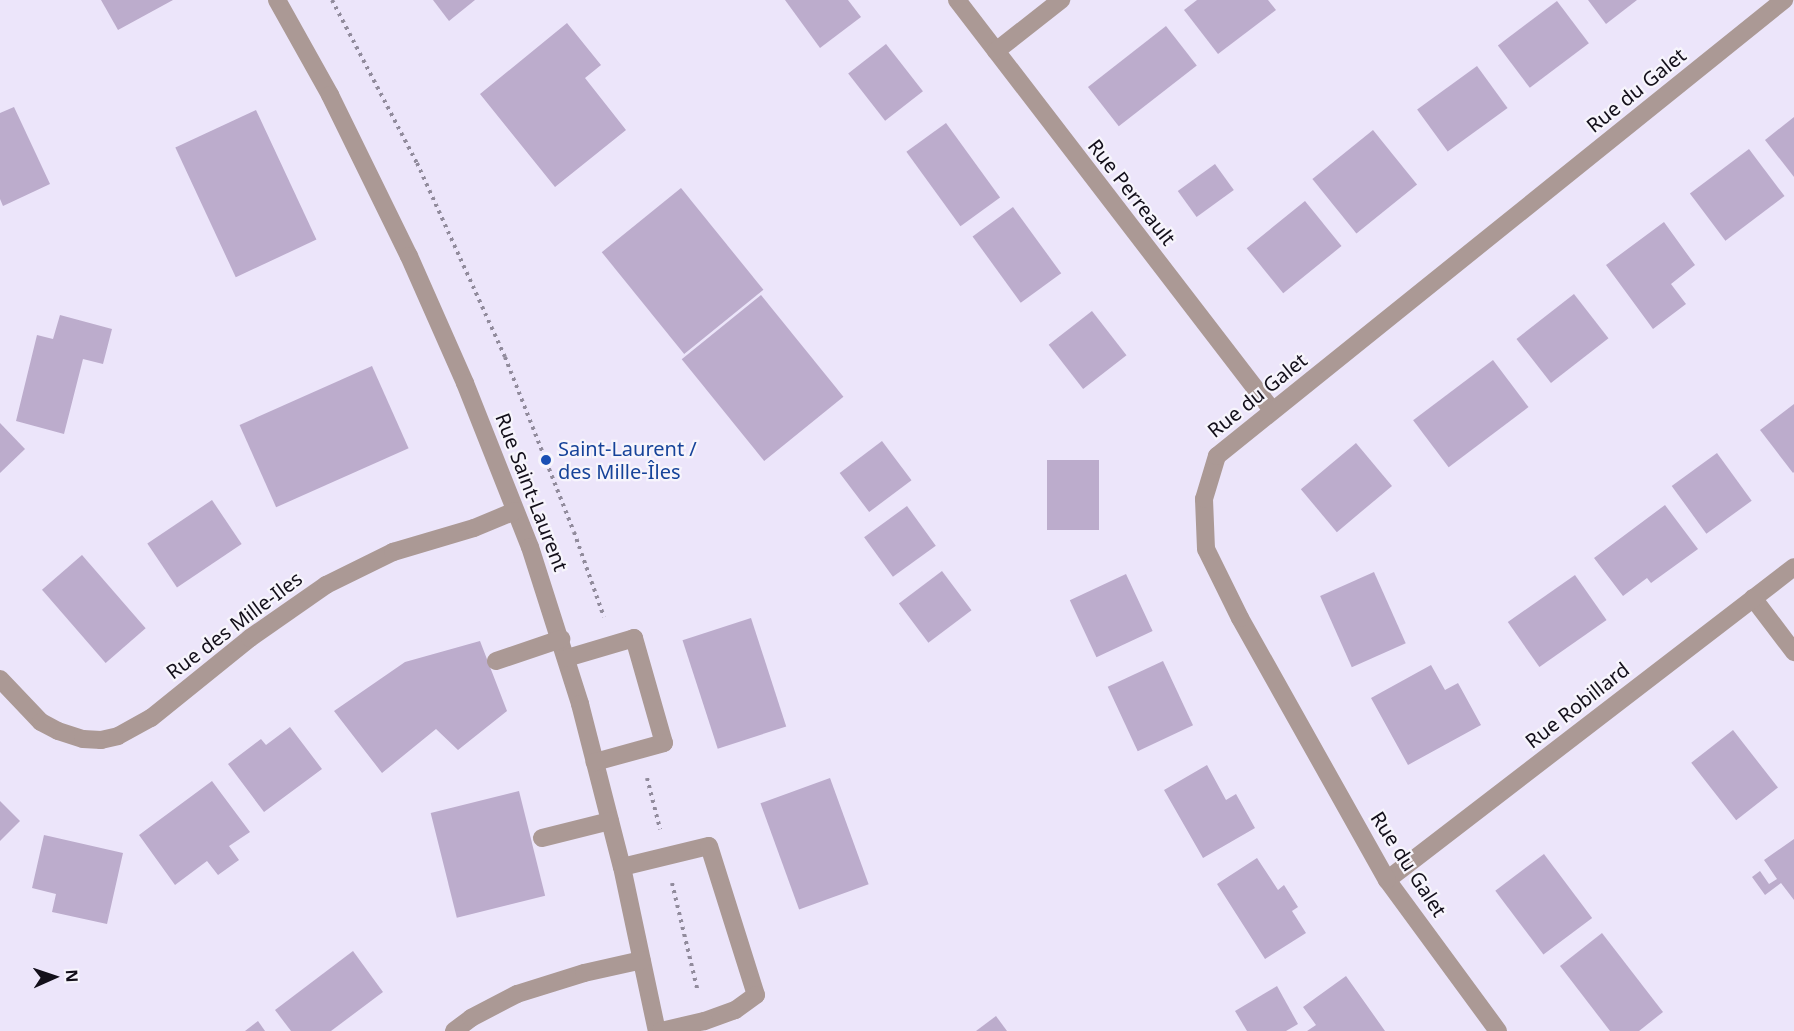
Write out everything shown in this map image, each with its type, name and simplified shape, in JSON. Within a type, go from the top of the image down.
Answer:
[{"type":"street","name":"Rue Saint-Laurent","points":[[277,0],[330,95],[409,256],[465,383],[530,547],[567,658],[595,762],[622,867],[659,1031]]},
{"type":"street","name":"Rue Perreault","points":[[957,0],[1272,410]]},
{"type":"street","points":[[996,51],[1062,0]]},
{"type":"street","name":"Rue du Galet","points":[[1498,1031],[1387,880],[1240,618],[1206,549],[1204,499],[1217,456],[1784,0]]},
{"type":"street","name":"Rue des Mille-Iles","points":[[0,679],[41,722],[58,731],[83,739],[101,740],[118,736],[151,718],[241,645],[326,585],[393,552],[474,528],[515,511]]},
{"type":"street","name":"Rue Robillard","points":[[1387,880],[1794,567]]},
{"type":"street","points":[[1753,598],[1794,652]]},
{"type":"street","points":[[567,658],[634,638],[664,743],[595,762]]},
{"type":"street","points":[[496,661],[561,639]]},
{"type":"street","points":[[542,838],[610,821]]},
{"type":"street","points":[[622,867],[710,846],[756,995],[735,1010],[704,1021],[659,1031]]},
{"type":"street","points":[[454,1031],[471,1018],[518,994],[584,973],[642,960]]},
{"type":"path","name":"Rue Saint-Laurent","points":[[332,0],[417,162],[505,357],[578,541],[607,627]]},
{"type":"path","points":[[647,775],[660,832]]},
{"type":"path","points":[[675,899],[697,989]]},
{"type":"building","points":[[101,0],[173,0],[118,30]]},
{"type":"building","points":[[433,0],[475,0],[449,21]]},
{"type":"building","points":[[785,0],[848,0],[861,17],[820,48]]},
{"type":"building","points":[[1197,0],[1268,0],[1276,10],[1218,54],[1184,10]]},
{"type":"building","points":[[1588,0],[1637,0],[1606,24]]},
{"type":"building","points":[[1557,1],[1589,43],[1530,88],[1498,46]]},
{"type":"building","points":[[567,23],[601,65],[585,78],[626,130],[555,187],[480,94]]},
{"type":"building","points":[[1166,26],[1197,65],[1119,126],[1088,87]]},
{"type":"building","points":[[886,44],[923,91],[885,121],[848,74]]},
{"type":"building","points":[[1477,66],[1508,108],[1448,152],[1417,109]]},
{"type":"building","points":[[14,107],[50,184],[3,206],[0,199],[0,113]]},
{"type":"building","points":[[256,110],[316,240],[236,277],[175,148]]},
{"type":"building","points":[[1794,117],[1794,177],[1765,140]]},
{"type":"building","points":[[946,123],[1000,197],[960,226],[906,152]]},
{"type":"building","points":[[1373,130],[1417,184],[1356,233],[1312,179]]},
{"type":"building","points":[[1749,149],[1785,196],[1725,241],[1690,194]]},
{"type":"building","points":[[1215,164],[1234,190],[1197,217],[1178,191]]},
{"type":"building","points":[[681,188],[763,290],[684,354],[602,252]]},
{"type":"building","points":[[1305,201],[1342,246],[1283,293],[1247,248]]},
{"type":"building","points":[[1013,207],[1061,273],[1021,303],[973,236]]},
{"type":"building","points":[[1664,222],[1695,265],[1671,284],[1686,304],[1653,329],[1606,265]]},
{"type":"building","points":[[1574,294],[1608,338],[1551,383],[1516,339]]},
{"type":"building","points":[[761,295],[843,397],[764,461],[682,359]]},
{"type":"building","points":[[1092,311],[1126,355],[1083,389],[1049,345]]},
{"type":"building","points":[[60,315],[112,329],[103,364],[83,359],[64,434],[16,421],[37,335],[53,339]]},
{"type":"building","points":[[1493,360],[1529,407],[1449,467],[1413,420]]},
{"type":"building","points":[[372,366],[409,448],[276,507],[240,425]]},
{"type":"building","points":[[1794,404],[1794,472],[1793,473],[1760,430]]},
{"type":"building","points":[[0,423],[25,449],[0,473]]},
{"type":"building","points":[[882,441],[911,480],[869,512],[840,473]]},
{"type":"building","points":[[1356,443],[1392,486],[1337,532],[1301,489]]},
{"type":"building","points":[[1717,453],[1752,501],[1706,534],[1672,486]]},
{"type":"building","points":[[1047,460],[1099,460],[1099,530],[1047,530]]},
{"type":"building","points":[[212,500],[242,544],[177,588],[147,544]]},
{"type":"building","points":[[1665,505],[1698,549],[1651,583],[1647,578],[1623,596],[1594,558]]},
{"type":"building","points":[[907,506],[936,546],[893,577],[864,537]]},
{"type":"building","points":[[82,555],[146,628],[106,663],[42,590]]},
{"type":"building","points":[[942,571],[971,610],[928,643],[899,603]]},
{"type":"building","points":[[1374,572],[1406,643],[1352,667],[1320,596]]},
{"type":"building","points":[[1126,574],[1153,631],[1096,657],[1070,600]]},
{"type":"building","points":[[1575,575],[1607,620],[1539,667],[1508,622]]},
{"type":"building","points":[[751,618],[786,726],[718,749],[683,640]]},
{"type":"building","points":[[480,641],[507,711],[458,750],[436,729],[382,773],[334,711],[405,662]]},
{"type":"building","points":[[1163,661],[1193,725],[1138,751],[1108,687]]},
{"type":"building","points":[[1431,665],[1445,690],[1458,683],[1481,725],[1408,765],[1371,698]]},
{"type":"building","points":[[290,727],[322,769],[264,812],[228,764],[261,739],[266,745]]},
{"type":"building","points":[[1733,730],[1778,788],[1736,820],[1691,763]]},
{"type":"building","points":[[1207,765],[1226,800],[1236,794],[1255,828],[1203,858],[1164,790]]},
{"type":"building","points":[[830,778],[869,884],[799,909],[760,803]]},
{"type":"building","points":[[212,781],[250,832],[229,846],[239,860],[218,875],[207,861],[175,885],[139,835]]},
{"type":"building","points":[[519,791],[545,896],[457,918],[431,813]]},
{"type":"building","points":[[0,801],[20,821],[0,841]]},
{"type":"building","points":[[44,835],[123,853],[107,924],[52,912],[56,894],[32,888]]},
{"type":"building","points":[[1794,839],[1794,900],[1781,883],[1765,895],[1752,877],[1760,871],[1769,884],[1777,879],[1764,860]]},
{"type":"building","points":[[1544,854],[1592,918],[1543,955],[1495,891]]},
{"type":"building","points":[[1257,858],[1278,890],[1284,885],[1298,907],[1292,911],[1306,933],[1265,959],[1217,884]]},
{"type":"building","points":[[1602,933],[1663,1012],[1639,1031],[1610,1031],[1560,966]]},
{"type":"building","points":[[353,951],[383,992],[331,1031],[291,1031],[275,1010]]},
{"type":"building","points":[[1346,976],[1385,1031],[1307,1031],[1316,1025],[1303,1007]]},
{"type":"building","points":[[1277,986],[1298,1024],[1286,1031],[1247,1031],[1235,1011]]},
{"type":"building","points":[[996,1016],[1007,1031],[976,1031]]},
{"type":"building","points":[[258,1021],[265,1031],[245,1031]]},
{"type":"place","name":"Saint-Laurent / des Mille-Îles","points":[[546,460]]}]
